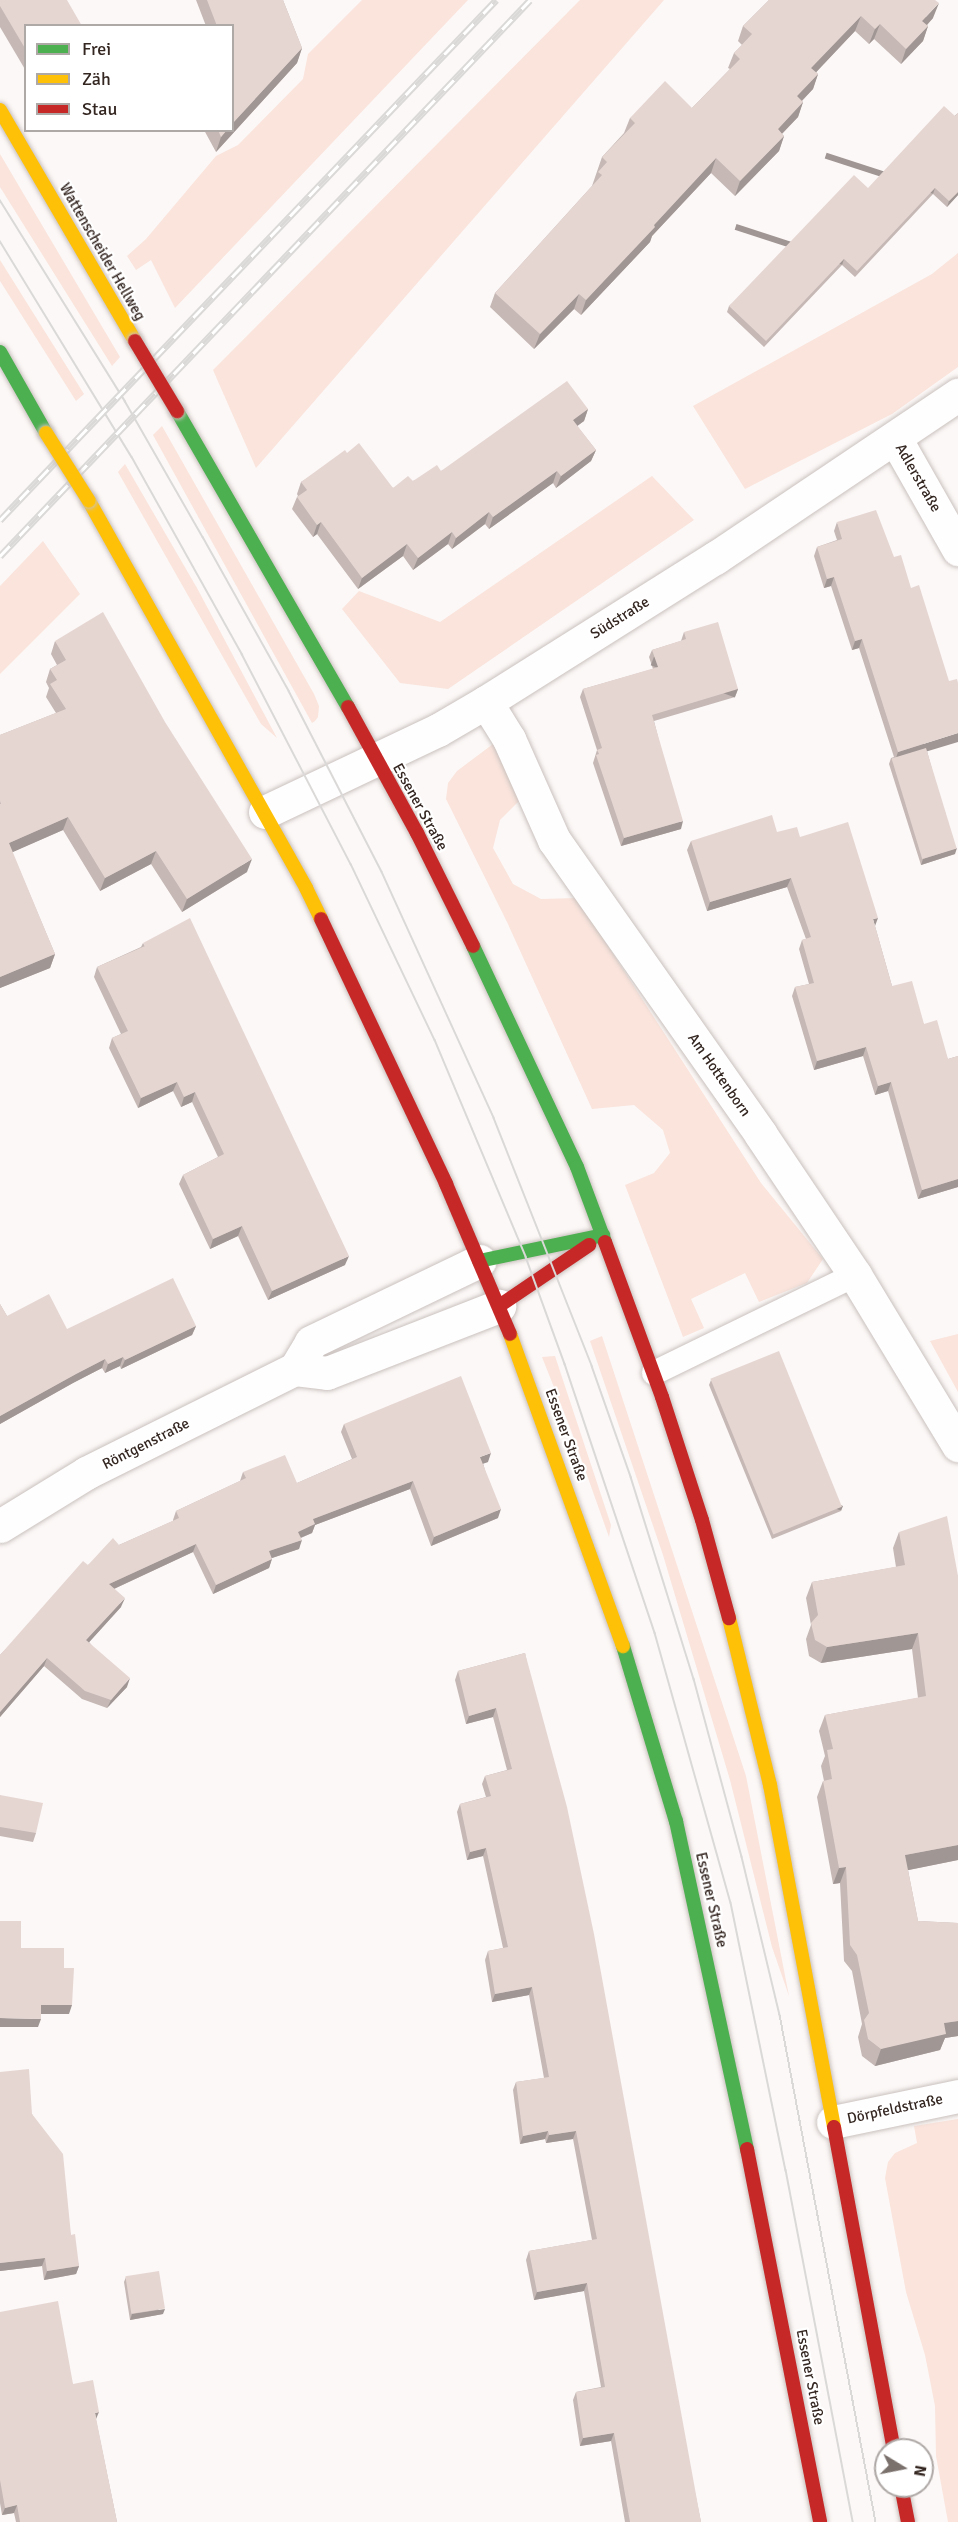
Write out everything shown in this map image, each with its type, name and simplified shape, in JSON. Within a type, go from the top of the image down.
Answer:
[{"type":"main road","name":"Wattenscheider Hellweg","points":[[0,110],[177,411]]},
{"type":"main road","name":"Essener Straße","points":[[3,365],[88,501],[306,888],[377,1032],[520,1358],[620,1637],[667,1785],[704,1940],[736,2091],[820,2522]]},
{"type":"main road","name":"Essener Straße","points":[[177,411],[319,654],[417,832],[577,1167],[654,1373],[702,1520],[756,1722],[809,1983],[892,2438]]},
{"type":"main road","points":[[479,1262],[603,1235]]},
{"type":"main road","points":[[499,1306],[603,1235]]},
{"type":"main road","points":[[903,2498],[908,2522]]},
{"type":"street","name":"Südstraße","points":[[265,812],[438,730],[486,702],[715,558],[958,395]]},
{"type":"street","name":"Adlerstraße","points":[[895,438],[958,549]]},
{"type":"street","name":"Am Hottenborn","points":[[486,702],[509,739],[554,840],[761,1135],[855,1275],[958,1445]]},
{"type":"street","points":[[479,1262],[311,1342],[295,1369],[327,1373],[499,1306]]},
{"type":"street","name":"Röntgenstraße","points":[[0,1526],[86,1473],[295,1369]]},
{"type":"street","name":"Dörpfeldstraße","points":[[833,2122],[958,2096]]},
{"type":"lane","points":[[654,1373],[855,1275]]},
{"type":"shaded area","points":[[362,0],[468,0],[175,308],[151,260],[136,270],[127,256],[146,239],[216,156],[238,145],[303,79],[308,54]]},
{"type":"shaded area","points":[[580,0],[664,0],[256,468],[213,370]]},
{"type":"shaded area","points":[[0,154],[120,357],[112,366],[0,187]]},
{"type":"shaded area","points":[[958,253],[958,367],[892,414],[745,489],[693,406],[932,274]]},
{"type":"shaded area","points":[[0,260],[84,394],[76,401],[0,281]]},
{"type":"shaded area","points":[[162,426],[314,694],[319,706],[318,717],[312,723],[153,435]]},
{"type":"shaded area","points":[[125,464],[197,588],[277,738],[261,724],[118,472]]},
{"type":"shaded area","points":[[652,476],[694,520],[448,689],[400,683],[342,609],[359,591],[440,622]]},
{"type":"shaded area","points":[[43,541],[80,594],[0,674],[0,586]]},
{"type":"shaded area","points":[[493,744],[522,798],[500,820],[493,848],[513,884],[541,899],[577,898],[761,1183],[823,1259],[807,1283],[759,1302],[745,1273],[691,1299],[704,1328],[683,1337],[625,1185],[654,1173],[670,1153],[663,1130],[634,1105],[592,1109],[507,922],[446,799],[448,783],[457,771]]},
{"type":"shaded area","points":[[958,1334],[958,1392],[930,1341]]},
{"type":"shaded area","points":[[602,1336],[746,1776],[789,1996],[772,1947],[730,1780],[663,1555],[590,1341]]},
{"type":"shaded area","points":[[555,1356],[611,1525],[609,1537],[542,1357]]},
{"type":"shaded area","points":[[958,2119],[958,2522],[948,2522],[936,2456],[935,2406],[925,2355],[906,2292],[885,2178],[888,2162],[895,2153],[917,2143],[914,2126]]},
{"type":"building","points":[[0,0],[67,0],[81,24],[24,24],[24,47],[0,6]]},
{"type":"building","points":[[207,0],[283,0],[302,48],[234,122],[234,24],[216,24]]},
{"type":"building","points":[[769,0],[935,0],[939,3],[922,21],[928,26],[906,49],[880,24],[875,29],[861,16],[811,68],[818,74],[797,96],[803,102],[778,129],[784,136],[740,181],[716,158],[586,300],[579,294],[540,334],[495,293],[602,175],[598,172],[607,162],[602,157],[635,123],[630,118],[665,81],[692,108],[740,59],[734,53],[752,34],[743,26]]},
{"type":"building","points":[[944,106],[955,116],[958,113],[958,192],[949,201],[935,188],[857,271],[844,259],[766,341],[729,306],[854,175],[868,188]]},
{"type":"building","points":[[567,381],[588,409],[573,420],[596,450],[561,476],[557,471],[493,517],[489,512],[456,538],[452,532],[418,558],[407,544],[362,578],[321,522],[317,525],[297,497],[307,490],[301,482],[345,450],[347,453],[359,443],[393,488],[408,476],[413,481],[437,465],[441,471]]},
{"type":"building","points":[[876,510],[894,557],[901,555],[911,588],[919,585],[949,681],[957,679],[958,683],[958,733],[898,752],[862,639],[855,641],[834,577],[827,579],[817,547],[842,539],[837,522]]},
{"type":"building","points":[[103,612],[165,722],[252,859],[187,899],[156,851],[105,878],[68,817],[9,843],[55,954],[0,977],[0,735],[66,709],[50,684],[57,680],[50,669],[66,660],[55,641]]},
{"type":"building","points":[[718,622],[738,689],[652,715],[683,821],[624,838],[596,755],[599,754],[597,750],[602,748],[583,689],[658,667],[652,650],[686,639],[684,632]]},
{"type":"building","points":[[926,748],[957,848],[922,859],[892,759]]},
{"type":"building","points":[[772,815],[777,832],[797,827],[800,837],[848,822],[878,918],[873,919],[892,986],[912,981],[924,1024],[937,1020],[948,1059],[958,1056],[958,1179],[922,1190],[891,1082],[878,1086],[866,1047],[817,1061],[795,987],[814,983],[802,940],[811,937],[791,878],[710,902],[691,841]]},
{"type":"building","points":[[190,918],[349,1256],[272,1291],[242,1226],[213,1239],[183,1175],[224,1154],[195,1092],[184,1097],[177,1082],[141,1098],[112,1038],[128,1031],[97,967],[145,946],[143,943]]},
{"type":"building","points":[[173,1278],[196,1326],[125,1360],[123,1357],[108,1364],[105,1359],[0,1416],[0,1304],[7,1316],[49,1294],[67,1329]]},
{"type":"building","points":[[779,1351],[842,1507],[773,1534],[710,1379]]},
{"type":"building","points":[[461,1376],[491,1453],[480,1457],[501,1509],[434,1537],[413,1481],[313,1519],[315,1524],[298,1532],[302,1540],[269,1551],[272,1559],[216,1585],[196,1544],[109,1584],[125,1598],[86,1640],[130,1678],[111,1700],[85,1691],[47,1658],[0,1712],[0,1655],[83,1561],[88,1565],[113,1538],[119,1545],[179,1518],[176,1511],[246,1478],[243,1472],[285,1455],[297,1483],[357,1457],[344,1424]]},
{"type":"building","points":[[947,1516],[958,1576],[958,1845],[905,1855],[918,1921],[958,1923],[958,2021],[944,2023],[946,2034],[881,2049],[868,2039],[864,2020],[869,2013],[857,1955],[850,1945],[846,1867],[839,1868],[823,1781],[832,1779],[827,1750],[833,1749],[825,1715],[926,1696],[918,1633],[827,1647],[815,1640],[811,1623],[818,1615],[812,1582],[905,1565],[899,1532]]},
{"type":"building","points":[[525,1653],[567,1807],[594,1934],[701,2522],[630,2522],[614,2433],[583,2438],[576,2392],[605,2387],[587,2283],[537,2292],[529,2251],[597,2239],[576,2131],[549,2135],[548,2131],[523,2136],[516,2082],[549,2077],[532,1987],[495,1994],[488,1951],[508,1947],[486,1848],[470,1852],[460,1804],[491,1796],[485,1776],[512,1769],[496,1708],[469,1716],[458,1671]]},
{"type":"building","points":[[0,1795],[43,1803],[36,1833],[0,1827]]},
{"type":"building","points":[[0,1921],[21,1921],[21,1948],[64,1948],[64,1968],[74,1968],[72,2005],[41,2005],[41,2019],[0,2018]]},
{"type":"building","points":[[29,2069],[32,2114],[63,2154],[71,2235],[75,2234],[79,2266],[47,2271],[45,2258],[0,2263],[0,2072]]},
{"type":"building","points":[[159,2271],[165,2309],[131,2314],[125,2276]]},
{"type":"building","points":[[58,2301],[73,2384],[93,2380],[99,2412],[95,2413],[117,2522],[20,2522],[17,2505],[5,2508],[0,2480],[0,2312]]},
{"type":"tram line","points":[[0,200],[125,401],[203,537],[289,691],[382,872],[494,1118],[592,1366],[631,1477],[694,1679],[742,1857],[780,2015],[876,2522]]},
{"type":"tram line","points":[[0,241],[132,457],[242,654],[351,864],[435,1040],[526,1257],[565,1364],[655,1633],[731,1903],[786,2170],[853,2522]]},
{"type":"railway","points":[[0,520],[496,0]]},
{"type":"railway","points":[[0,556],[530,0]]},
{"type":"traffic: fast","points":[[0,352],[46,433]]},
{"type":"traffic: fast","points":[[177,411],[348,707]]},
{"type":"traffic: fast","points":[[473,946],[577,1167],[605,1242]]},
{"type":"traffic: fast","points":[[479,1261],[603,1235]]},
{"type":"traffic: fast","points":[[623,1646],[676,1821],[747,2149]]},
{"type":"traffic: slow","points":[[0,110],[135,341]]},
{"type":"traffic: slow","points":[[46,433],[89,501]]},
{"type":"traffic: slow","points":[[89,501],[306,888],[321,919]]},
{"type":"traffic: slow","points":[[510,1334],[623,1646]]},
{"type":"traffic: slow","points":[[729,1618],[770,1785],[834,2127]]},
{"type":"traffic: jam","points":[[135,341],[177,411]]},
{"type":"traffic: jam","points":[[348,707],[417,833],[473,946]]},
{"type":"traffic: jam","points":[[321,919],[446,1184],[510,1334]]},
{"type":"traffic: jam","points":[[605,1242],[662,1397],[702,1520],[729,1618]]},
{"type":"traffic: jam","points":[[499,1306],[589,1245]]},
{"type":"traffic: jam","points":[[834,2127],[892,2438]]},
{"type":"traffic: jam","points":[[747,2149],[820,2522]]},
{"type":"traffic: jam","points":[[903,2498],[908,2522]]}]
